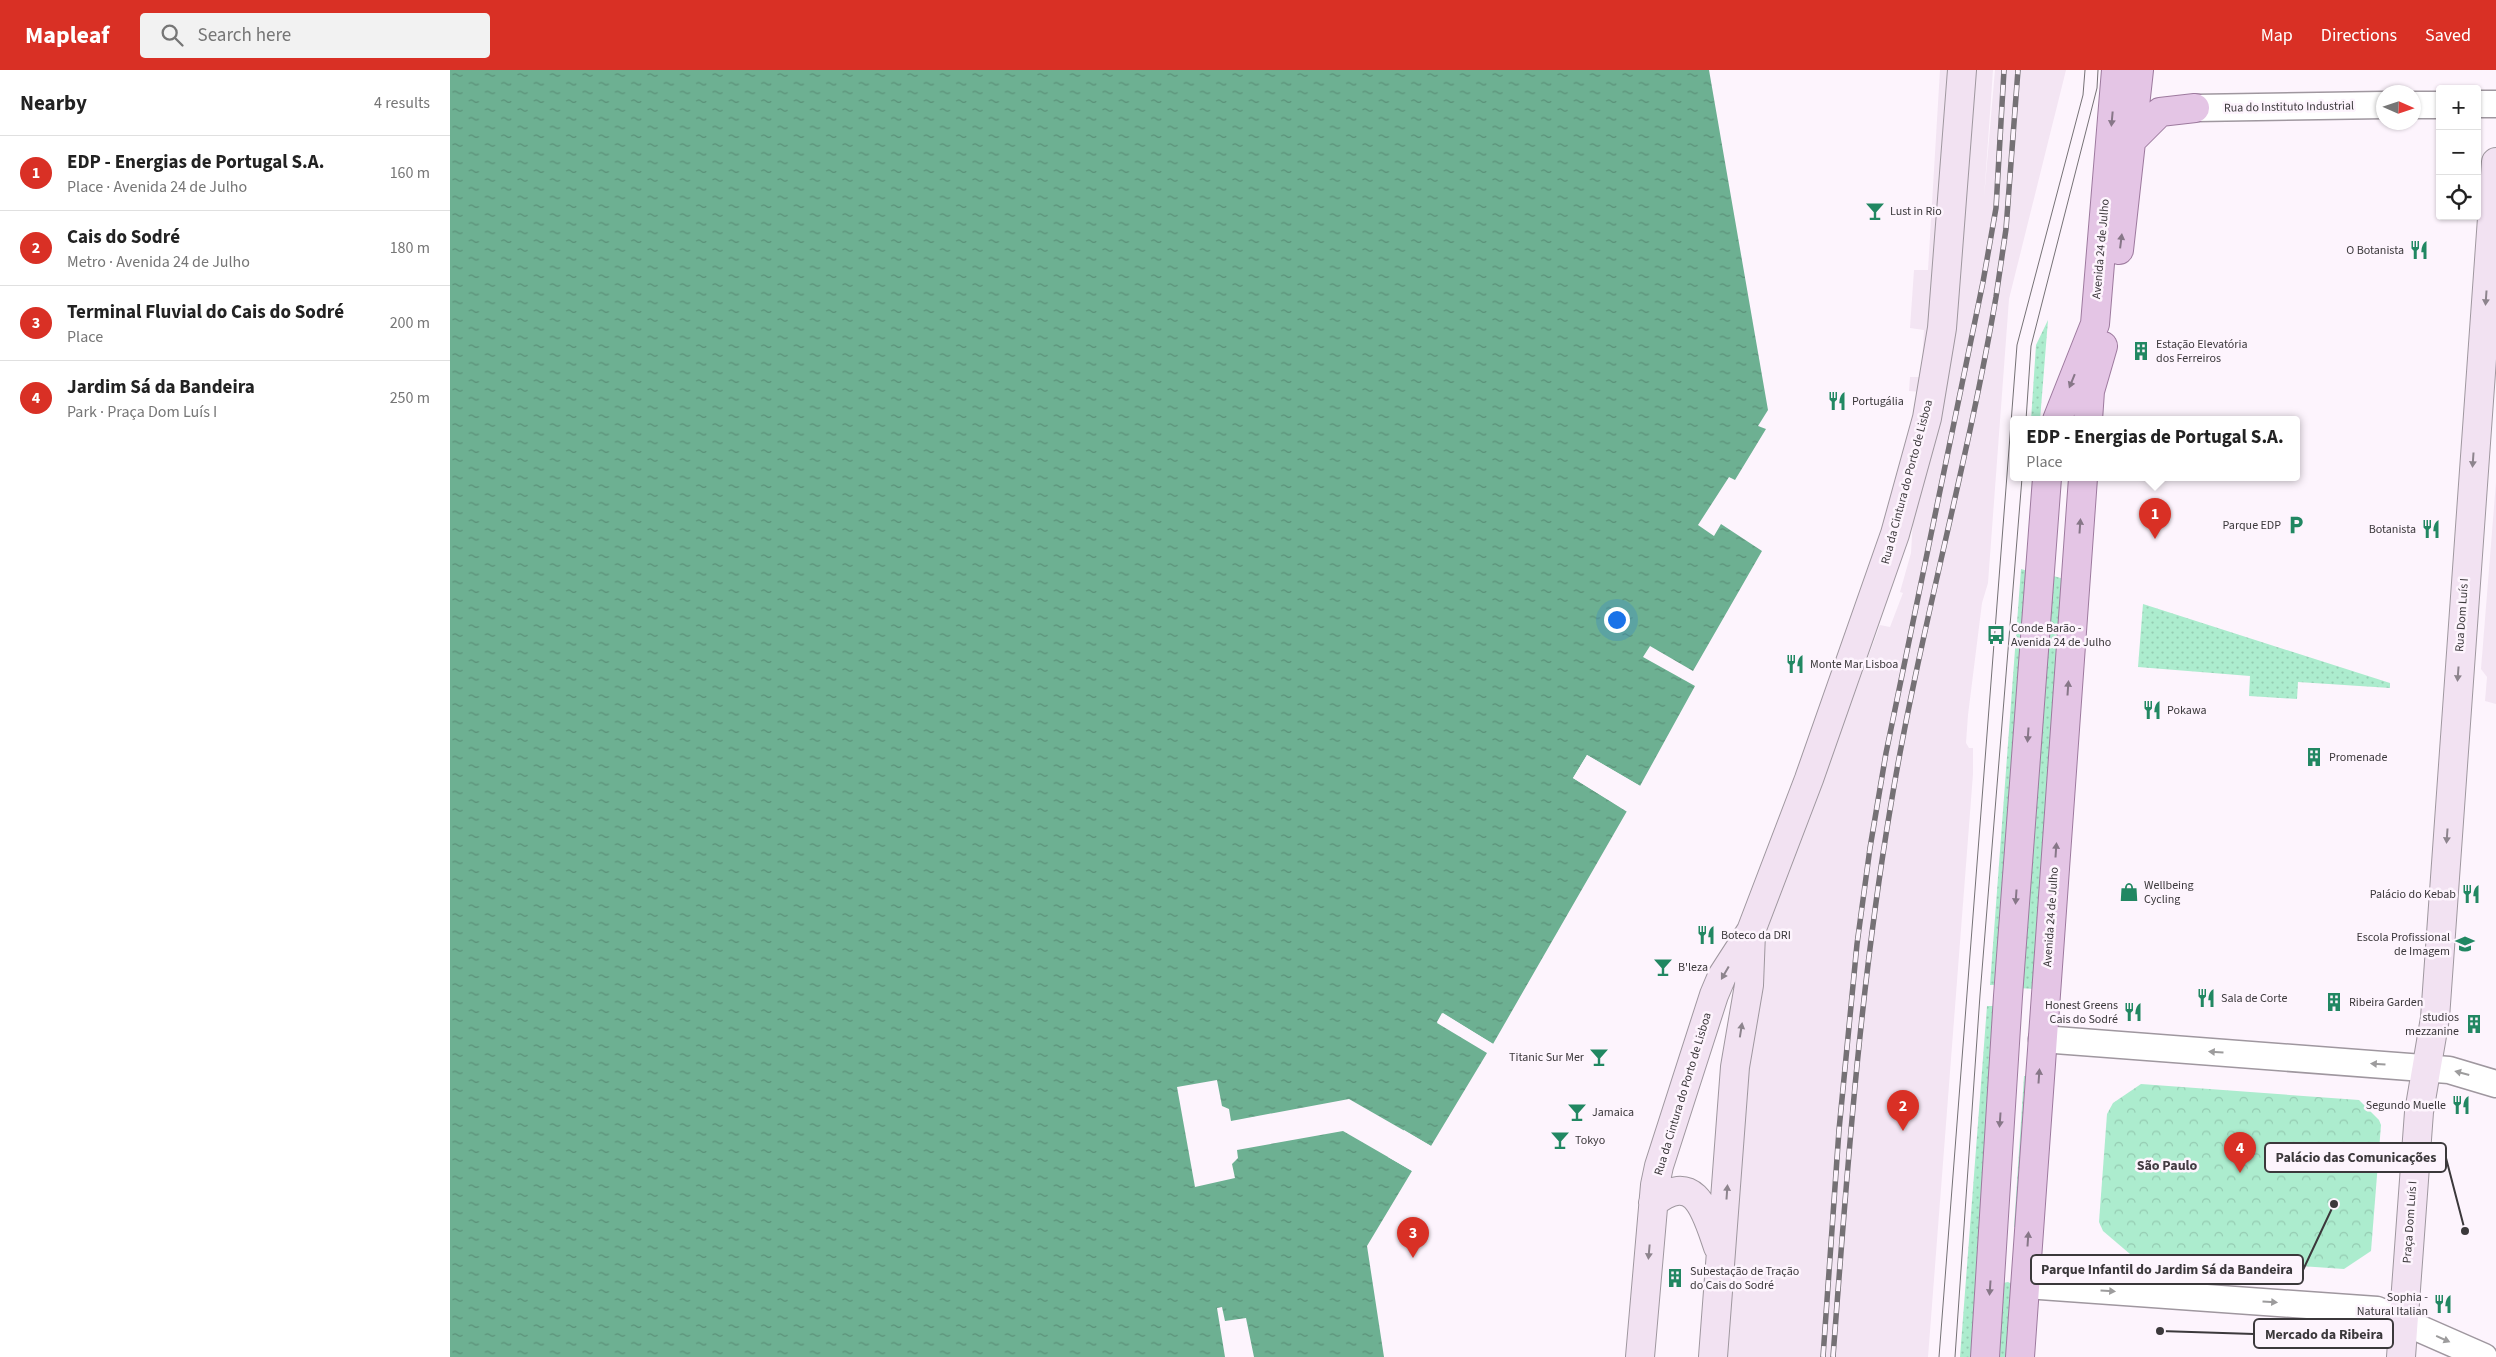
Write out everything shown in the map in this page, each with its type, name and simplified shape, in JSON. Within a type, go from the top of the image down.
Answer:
[{"type":"main road","name":"Avenida 24 de Julho","points":[[2058,416],[2095,324],[2116,70]]},
{"type":"main road","name":"Avenida 24 de Julho","points":[[2088,416],[2090,391],[2112,311],[2139,70]]},
{"type":"main road","points":[[2132,140],[2160,112],[2195,108]]},
{"type":"main road","points":[[1985,1357],[2005,1037],[2048,481]]},
{"type":"main road","name":"Avenida 24 de Julho","points":[[2020,1357],[2083,481]]},
{"type":"main road","points":[[2005,1037],[2042,1038]]},
{"type":"main road","points":[[1997,1169],[2008,1206],[2008,1266],[2013,1280],[2025,1285]]},
{"type":"street","name":"Rua da Cintura do Porto de Lisboa","points":[[1641,1357],[1653,1203],[1659,1166],[1714,995],[1722,976],[1751,931],[1878,587],[1896,534],[1927,418],[1942,328],[1962,70]]},
{"type":"street","points":[[2421,105],[2436,104]]},
{"type":"street","points":[[2481,104],[2496,104]]},
{"type":"street","name":"Rua do Instituto Industrial","points":[[2195,108],[2376,105]]},
{"type":"street","name":"Rua Dom Luís I","points":[[2426,1068],[2435,1018],[2496,162]]},
{"type":"street","name":"Rua da Cintura do Porto de Lisboa","points":[[1714,1346],[1735,1067],[1749,985],[1751,931]]},
{"type":"street","points":[[2042,1038],[2449,1070],[2496,1084]]},
{"type":"street","name":"Praça Dom Luís I","points":[[2401,1357],[2419,1112],[2426,1068]]},
{"type":"street","points":[[1653,1203],[1666,1192],[1684,1191],[1692,1194],[1705,1209],[1721,1258]]},
{"type":"street","points":[[2025,1285],[2377,1310],[2484,1357]]},
{"type":"street","points":[[1691,1357],[1714,1346]]},
{"type":"shaded area","points":[[1940,70],[1993,70],[1984,198],[1995,70],[2066,70],[2009,299],[1988,583],[1982,603],[1968,715],[1966,743],[1969,748],[1973,748],[1973,774],[1928,1357],[1721,1357],[1739,1126],[1765,934],[1880,625],[1890,627],[1903,593],[1900,592],[1911,553],[1921,392],[1909,391],[1910,377],[1921,377],[1924,330],[1910,328],[1914,270],[1928,270]]},
{"type":"shaded area","points":[[2496,482],[2496,704],[2485,701],[2487,677],[2481,669]]},
{"type":"green space","points":[[2048,320],[2040,416],[2031,416],[2036,345]]},
{"type":"green space","points":[[2021,569],[2028,571],[1998,985],[1990,985]]},
{"type":"green space","points":[[2050,575],[2064,579],[2034,989],[2019,988]]},
{"type":"green space","points":[[2143,604],[2390,683],[2390,688],[2298,682],[2297,699],[2249,696],[2250,676],[2138,667]]},
{"type":"green space","points":[[1987,1006],[1997,1006],[1975,1357],[1960,1357]]},
{"type":"green space","points":[[2024,1076],[2027,1076],[2018,1227],[2014,1227]]},
{"type":"green space","points":[[2141,1084],[2359,1100],[2379,1120],[2381,1125],[2371,1251],[2344,1269],[2130,1254],[2103,1231],[2099,1222],[2107,1114],[2113,1103]]},
{"type":"green space","points":[[2008,1282],[2012,1284],[2009,1357],[1995,1357],[2003,1283]]},
{"type":"water","points":[[450,70],[1709,70],[1768,410],[1758,426],[1766,429],[1735,480],[1729,477],[1698,525],[1714,536],[1721,524],[1762,551],[1693,671],[1650,646],[1643,657],[1695,686],[1640,786],[1587,755],[1573,778],[1627,811],[1493,1044],[1443,1013],[1437,1023],[1487,1053],[1431,1146],[1404,1130],[1388,1157],[1412,1171],[1367,1246],[1384,1357],[450,1357]]},
{"type":"pier","points":[[1587,755],[1642,787],[1638,788],[1588,759],[1577,778],[1628,809],[1629,813],[1573,778]]},
{"type":"pier","points":[[1442,1013],[1495,1045],[1492,1046],[1443,1017],[1440,1022],[1489,1051],[1490,1054],[1437,1022]]},
{"type":"pier","points":[[1217,1080],[1222,1106],[1229,1109],[1231,1121],[1349,1099],[1431,1146],[1429,1148],[1405,1134],[1392,1156],[1413,1169],[1414,1172],[1343,1131],[1237,1150],[1238,1158],[1232,1164],[1235,1178],[1195,1187],[1177,1087]]},
{"type":"pier","points":[[1222,1307],[1225,1321],[1246,1318],[1254,1357],[1225,1357],[1217,1308]]},
{"type":"tram line","points":[[2012,416],[2017,345],[2083,95],[2085,70]]},
{"type":"tram line","points":[[2026,416],[2031,346],[2097,88],[2098,70]]},
{"type":"tram line","points":[[1939,1357],[2010,436]]},
{"type":"tram line","points":[[1955,1357],[1980,995],[2022,481]]},
{"type":"railway","points":[[1823,1357],[1839,1130],[1857,944],[1870,848],[1886,753],[1983,282],[1996,208],[2004,70]]},
{"type":"railway","points":[[1833,1357],[1856,1080],[1880,873],[1902,740],[1971,424],[1996,297],[2006,229],[2018,70]]},
{"type":"place","name":"Lust in Rio","points":[[1875,211]]},
{"type":"place","name":"O Botanista","points":[[2419,250]]},
{"type":"place","name":"Estação Elevatória dos Ferreiros","points":[[2141,351]]},
{"type":"place","name":"Portugália","points":[[1837,401]]},
{"type":"place","name":"Parque EDP","points":[[2296,525]]},
{"type":"place","name":"Botanista","points":[[2431,529]]},
{"type":"place","name":"EDP - Energias de Portugal S.A.","points":[[2155,539]]},
{"type":"place","name":"Conde Barão - Avenida 24 de Julho","points":[[1996,635]]},
{"type":"place","name":"Monte Mar Lisboa","points":[[1795,664]]},
{"type":"place","name":"Pokawa","points":[[2152,710]]},
{"type":"place","name":"Promenade","points":[[2314,757]]},
{"type":"place","name":"Wellbeing Cycling","points":[[2129,892]]},
{"type":"place","name":"Palácio do Kebab","points":[[2471,894]]},
{"type":"place","name":"Boteco da DRI","points":[[1706,935]]},
{"type":"place","name":"Escola Profissional de Imagem","points":[[2465,944]]},
{"type":"place","name":"B'leza","points":[[1663,967]]},
{"type":"place","name":"Sala de Corte","points":[[2206,998]]},
{"type":"place","name":"Ribeira Garden","points":[[2334,1002]]},
{"type":"place","name":"Honest Greens Cais do Sodré","points":[[2133,1012]]},
{"type":"place","name":"studios mezzanine","points":[[2474,1024]]},
{"type":"place","name":"Titanic Sur Mer","points":[[1599,1057]]},
{"type":"place","name":"Segundo Muelle","points":[[2461,1105]]},
{"type":"place","name":"Jamaica","points":[[1577,1112]]},
{"type":"place","name":"Cais do Sodré","points":[[1903,1131]]},
{"type":"place","name":"Tokyo","points":[[1560,1140]]},
{"type":"place","name":"Jardim Sá da Bandeira","points":[[2240,1173]]},
{"type":"place","name":"Parque Infantil do Jardim Sá da Bandeira","points":[[2334,1204]]},
{"type":"place","name":"Palácio das Comunicações","points":[[2465,1231]]},
{"type":"place","name":"Terminal Fluvial do Cais do Sodré","points":[[1413,1258]]},
{"type":"place","name":"Subestação de Tração do Cais do Sodré","points":[[1675,1278]]},
{"type":"place","name":"Sophia - Natural Italian","points":[[2443,1304]]},
{"type":"place","name":"Mercado da Ribeira","points":[[2160,1331]]},
{"type":"district","name":"São Paulo","points":[[2167,1166]]}]
